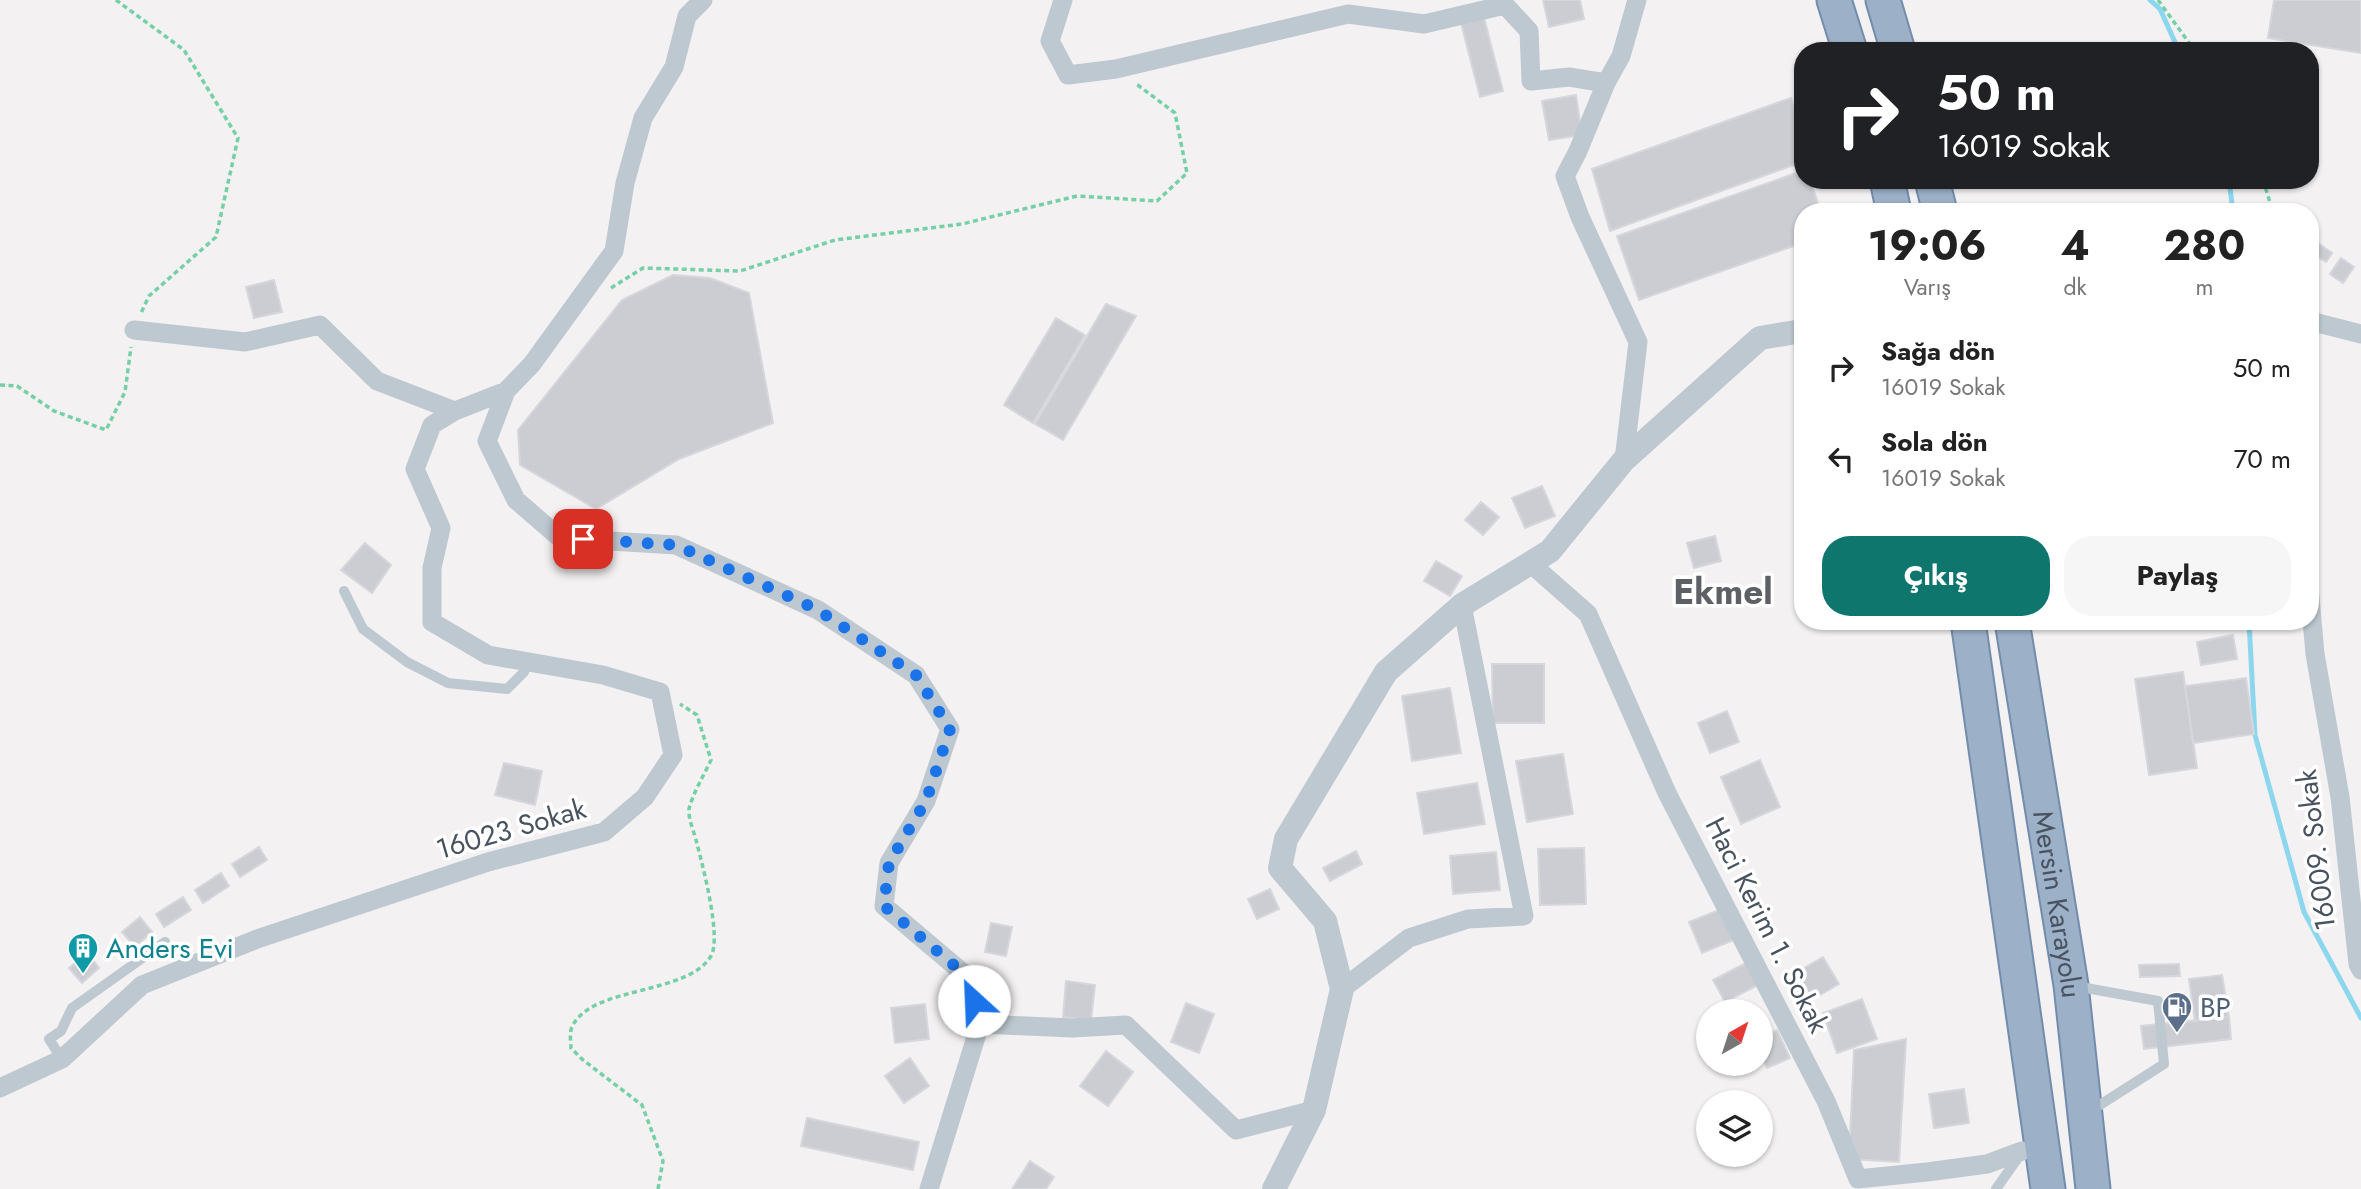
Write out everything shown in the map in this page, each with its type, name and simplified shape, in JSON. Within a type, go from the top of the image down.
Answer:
[{"type":"highway","points":[[1834,0],[1847,42]]},
{"type":"highway","points":[[1883,0],[1895,42]]},
{"type":"highway","name":"Mersin Karayolu","points":[[1969,630],[2031,1139],[2048,1189]]},
{"type":"highway","name":"Mersin Karayolu","points":[[2013,630],[2071,985],[2093,1189]]},
{"type":"street","points":[[703,0],[687,16],[674,67],[643,118],[625,183],[614,251],[532,364],[506,391],[487,441],[516,500],[559,538],[676,545],[818,610],[916,675],[950,729],[926,801],[889,863],[884,906],[969,978],[979,1024],[929,1189]]},
{"type":"street","points":[[1063,0],[1050,41],[1068,75],[1116,69],[1348,14],[1424,24],[1505,5],[1529,31],[1531,81],[1569,77],[1606,83]]},
{"type":"street","points":[[1624,460],[1638,342],[1580,217],[1565,176],[1620,56],[1637,0]]},
{"type":"street","points":[[2319,323],[2361,334]]},
{"type":"street","points":[[134,330],[245,342],[320,326],[377,381],[455,411]]},
{"type":"street","points":[[1274,1189],[1314,1110],[1342,989],[1325,921],[1280,868],[1286,839],[1387,673],[1462,605],[1550,551],[1624,460],[1760,338],[1794,332]]},
{"type":"street","points":[[506,391],[455,411],[432,425],[415,469],[440,528],[432,568],[432,622],[488,655],[603,675],[660,691]]},
{"type":"street","name":"Haci Kerim 1. Sokak","points":[[1530,563],[1588,614],[1667,793],[1826,1101],[1858,1178],[1987,1164],[2031,1139]]},
{"type":"street","points":[[1342,989],[1409,938],[1468,919],[1524,916],[1462,605]]},
{"type":"street","name":"16009. Sokak","points":[[2313,630],[2340,797],[2358,964],[2361,970]]},
{"type":"street","name":"16023 Sokak","points":[[0,1088],[62,1059],[142,985],[260,938],[488,862],[604,832],[645,797],[673,755],[660,691]]},
{"type":"street","points":[[979,1024],[1072,1028],[1126,1025],[1236,1130],[1314,1110]]},
{"type":"lane","points":[[344,591],[363,629],[407,662],[448,684],[507,689],[524,672],[525,662]]},
{"type":"lane","points":[[62,1059],[48,1039],[61,1031],[72,1008],[165,942]]},
{"type":"lane","points":[[2071,985],[2158,1001],[2164,1064],[2085,1114]]},
{"type":"lane","points":[[1996,1189],[2031,1139]]},
{"type":"path","points":[[0,385],[17,386],[54,411],[106,430],[125,392],[134,330],[149,296],[216,237],[238,138],[184,50],[117,0]]},
{"type":"path","points":[[2158,0],[2188,42]]},
{"type":"path","points":[[609,289],[643,268],[740,271],[835,240],[962,224],[1077,195],[1157,201],[1187,173],[1175,113],[1116,69]]},
{"type":"path","points":[[657,1189],[663,1161],[642,1105],[571,1048],[571,1029],[581,1015],[603,1000],[639,993],[696,970],[712,955],[714,934],[705,878],[689,811],[711,760],[697,715],[660,691]]},
{"type":"building","points":[[1543,0],[1580,0],[1584,19],[1549,27]]},
{"type":"building","points":[[2274,0],[2361,0],[2361,53],[2319,46],[2319,42],[2268,38]]},
{"type":"building","points":[[1483,14],[1503,91],[1480,97],[1460,19]]},
{"type":"building","points":[[1576,95],[1582,135],[1549,140],[1542,101]]},
{"type":"building","points":[[1791,98],[1794,107],[1794,165],[1610,231],[1592,169]]},
{"type":"building","points":[[1794,174],[1794,189],[1813,189],[1818,203],[1794,203],[1794,246],[1639,300],[1617,236]]},
{"type":"building","points":[[2319,244],[2332,253],[2326,262],[2319,258]]},
{"type":"building","points":[[2341,258],[2354,267],[2343,283],[2330,274]]},
{"type":"building","points":[[673,275],[710,278],[749,293],[773,423],[679,459],[596,509],[520,465],[518,430],[622,300]]},
{"type":"building","points":[[274,280],[282,312],[254,318],[246,287]]},
{"type":"building","points":[[1106,304],[1136,316],[1063,440],[1035,424]]},
{"type":"building","points":[[1056,318],[1085,335],[1033,423],[1004,405]]},
{"type":"building","points":[[1542,486],[1555,516],[1525,528],[1512,498]]},
{"type":"building","points":[[1481,502],[1499,517],[1483,535],[1465,520]]},
{"type":"building","points":[[1715,536],[1721,561],[1694,568],[1687,543]]},
{"type":"building","points":[[365,543],[391,565],[372,593],[341,570]]},
{"type":"building","points":[[1436,561],[1462,576],[1450,596],[1424,581]]},
{"type":"building","points":[[2233,635],[2237,659],[2201,665],[2197,642]]},
{"type":"building","points":[[1492,664],[1544,664],[1544,723],[1493,723]]},
{"type":"building","points":[[2183,672],[2197,768],[2149,775],[2135,679]]},
{"type":"building","points":[[2246,678],[2254,734],[2193,743],[2185,686]]},
{"type":"building","points":[[1450,688],[1461,753],[1412,761],[1402,696]]},
{"type":"building","points":[[1727,711],[1739,742],[1710,753],[1698,723]]},
{"type":"building","points":[[1563,754],[1573,814],[1527,822],[1516,761]]},
{"type":"building","points":[[1760,760],[1780,807],[1741,824],[1721,777]]},
{"type":"building","points":[[504,763],[542,771],[535,805],[495,795]]},
{"type":"building","points":[[1477,783],[1485,824],[1424,834],[1417,793]]},
{"type":"building","points":[[259,847],[267,860],[240,877],[232,864]]},
{"type":"building","points":[[1584,848],[1586,904],[1540,905],[1538,849]]},
{"type":"building","points":[[1356,851],[1362,864],[1330,881],[1323,868]]},
{"type":"building","points":[[1496,852],[1500,890],[1453,894],[1450,856]]},
{"type":"building","points":[[221,873],[229,886],[203,903],[195,890]]},
{"type":"building","points":[[1270,889],[1279,909],[1257,919],[1248,899]]},
{"type":"building","points":[[183,897],[191,910],[164,927],[156,914]]},
{"type":"building","points":[[1729,906],[1741,937],[1702,953],[1689,922]]},
{"type":"building","points":[[140,917],[152,932],[135,947],[122,932]]},
{"type":"building","points":[[991,923],[1012,927],[1006,956],[985,952]]},
{"type":"building","name":"Anders Evi","points":[[87,953],[99,968],[82,983],[69,968]]},
{"type":"building","points":[[1823,957],[1839,984],[1808,1002],[1792,975]]},
{"type":"building","points":[[1746,963],[1758,985],[1731,999],[1723,999],[1713,980]]},
{"type":"building","points":[[2179,964],[2180,976],[2140,977],[2139,965]]},
{"type":"building","points":[[2222,975],[2229,1017],[2195,1021],[2189,979]]},
{"type":"building","points":[[1066,981],[1095,985],[1091,1020],[1063,1017]]},
{"type":"building","points":[[1862,999],[1877,1039],[1837,1053],[1823,1013]]},
{"type":"building","points":[[1186,1003],[1214,1014],[1199,1053],[1171,1042]]},
{"type":"building","points":[[925,1004],[929,1039],[895,1043],[891,1008]]},
{"type":"building","points":[[2229,1017],[2231,1039],[2144,1049],[2141,1026]]},
{"type":"building","points":[[1777,1030],[1790,1058],[1773,1065],[1773,1032]]},
{"type":"building","points":[[1906,1039],[1899,1162],[1849,1159],[1854,1050]]},
{"type":"building","points":[[1106,1051],[1133,1072],[1108,1106],[1080,1086]]},
{"type":"building","points":[[910,1058],[929,1086],[904,1103],[885,1076]]},
{"type":"building","points":[[1964,1089],[1969,1123],[1934,1128],[1929,1094]]},
{"type":"building","points":[[807,1118],[919,1142],[913,1170],[801,1146]]},
{"type":"building","points":[[1030,1161],[1054,1177],[1046,1189],[1012,1189]]},
{"type":"waterway","points":[[2150,0],[2160,9],[2175,42]]},
{"type":"waterway","points":[[2230,189],[2232,203]]},
{"type":"waterway","points":[[2249,630],[2255,735],[2304,912],[2361,1018]]},
{"type":"place","name":"Anders Evi","points":[[83,975]]},
{"type":"place","name":"BP","points":[[2177,1034]]},
{"type":"district","name":"Ekmel","points":[[1723,592]]},
{"type":"route","points":[[583,539],[676,545],[818,610],[916,675],[950,729],[926,801],[889,863],[884,906],[969,978],[974,1001]]}]
